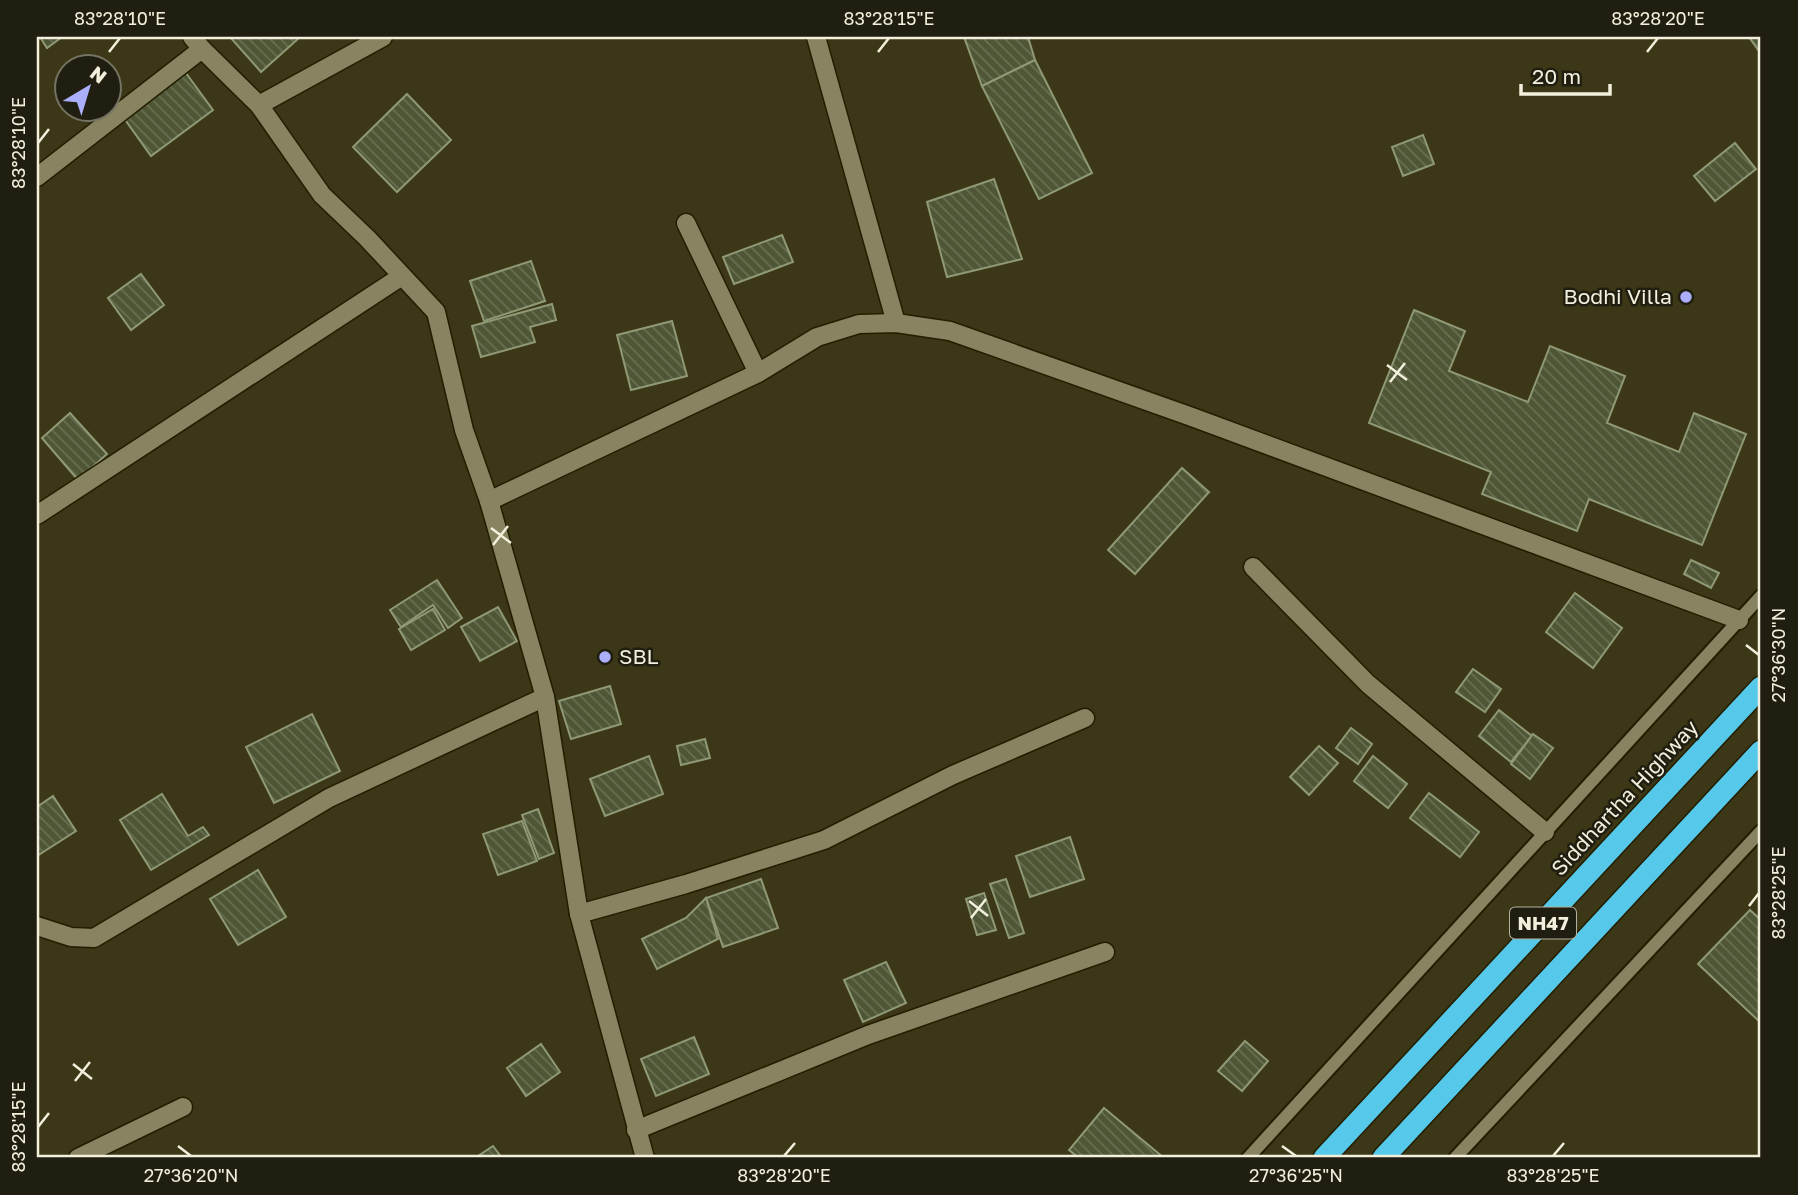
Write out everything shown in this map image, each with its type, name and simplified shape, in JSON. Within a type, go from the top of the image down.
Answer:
[{"type":"highway","name":"Siddhartha Highway","points":[[1324,1158],[1761,687]]},
{"type":"highway","name":"NH47","points":[[1383,1158],[1761,751]]},
{"type":"street","points":[[259,105],[383,37]]},
{"type":"street","points":[[816,37],[896,323]]},
{"type":"street","points":[[37,177],[197,43],[259,105],[322,195],[367,238],[436,312],[464,430],[489,501],[545,697],[579,914],[645,1158]]},
{"type":"street","points":[[686,223],[758,373]]},
{"type":"street","points":[[37,515],[402,275]]},
{"type":"street","points":[[489,501],[758,373],[817,337],[859,324],[896,323],[950,331],[1205,421],[1739,620]]},
{"type":"street","points":[[1254,567],[1368,684],[1545,832]]},
{"type":"street","points":[[37,926],[71,937],[94,938],[329,798],[545,697]]},
{"type":"street","points":[[579,914],[686,884],[824,840],[953,775],[1085,719]]},
{"type":"street","points":[[636,1130],[869,1035],[1105,952]]},
{"type":"street","points":[[78,1158],[183,1107]]},
{"type":"lane","points":[[1248,1158],[1761,596]]},
{"type":"lane","points":[[1455,1158],[1761,831]]},
{"type":"building","points":[[40,37],[62,37],[47,48]]},
{"type":"building","points":[[230,37],[298,37],[299,38],[261,72]]},
{"type":"building","points":[[964,37],[1028,37],[1035,60],[982,86]]},
{"type":"building","points":[[1749,37],[1761,37],[1761,54]]},
{"type":"building","points":[[1035,60],[1092,173],[1039,199],[982,86]]},
{"type":"building","points":[[183,69],[213,110],[151,156],[122,113]]},
{"type":"building","points":[[407,94],[451,140],[397,192],[353,147]]},
{"type":"building","points":[[1423,135],[1434,164],[1403,176],[1392,147]]},
{"type":"building","points":[[1735,143],[1756,169],[1715,201],[1694,176]]},
{"type":"building","points":[[994,179],[1022,259],[947,277],[927,202]]},
{"type":"building","points":[[782,235],[793,262],[734,284],[723,257]]},
{"type":"building","points":[[531,261],[545,301],[484,321],[470,281]]},
{"type":"building","points":[[141,274],[164,305],[131,330],[108,298]]},
{"type":"building","points":[[552,304],[556,320],[530,327],[535,342],[481,357],[472,326]]},
{"type":"building","points":[[1414,310],[1465,331],[1449,371],[1528,402],[1550,346],[1625,376],[1607,423],[1679,452],[1694,413],[1746,434],[1702,545],[1589,499],[1577,531],[1482,494],[1491,472],[1369,423]]},
{"type":"building","points":[[672,321],[687,376],[631,390],[617,335]]},
{"type":"building","points":[[70,413],[107,454],[78,480],[42,438]]},
{"type":"building","points":[[1182,468],[1209,492],[1135,574],[1108,550]]},
{"type":"building","points":[[1691,560],[1719,573],[1711,588],[1684,574]]},
{"type":"building","points":[[437,580],[462,618],[448,628],[433,605],[401,627],[390,610]]},
{"type":"building","points":[[1575,593],[1622,628],[1593,668],[1546,632]]},
{"type":"building","points":[[498,607],[517,641],[480,661],[461,627]]},
{"type":"building","points":[[433,609],[445,630],[411,650],[399,629]]},
{"type":"building","points":[[1473,669],[1501,689],[1485,712],[1456,692]]},
{"type":"building","points":[[610,686],[621,724],[571,739],[559,701]]},
{"type":"building","points":[[1499,710],[1532,736],[1511,762],[1479,736]]},
{"type":"building","points":[[312,714],[340,771],[274,803],[246,747]]},
{"type":"building","points":[[1351,728],[1372,744],[1358,764],[1336,748]]},
{"type":"building","points":[[1533,734],[1553,748],[1530,779],[1511,764]]},
{"type":"building","points":[[705,739],[710,758],[681,765],[677,746]]},
{"type":"building","points":[[1319,746],[1338,763],[1309,795],[1290,777]]},
{"type":"building","points":[[649,756],[663,794],[605,816],[590,779]]},
{"type":"building","points":[[1373,756],[1407,784],[1388,808],[1354,781]]},
{"type":"building","points":[[1429,793],[1479,832],[1460,857],[1410,818]]},
{"type":"building","points":[[162,794],[188,836],[203,827],[209,835],[151,870],[120,820]]},
{"type":"building","points":[[53,796],[76,831],[37,856],[37,807]]},
{"type":"building","points":[[538,809],[554,853],[539,859],[522,815]]},
{"type":"building","points":[[522,821],[537,861],[498,875],[483,834]]},
{"type":"building","points":[[1070,837],[1084,879],[1030,897],[1016,856]]},
{"type":"building","points":[[258,870],[286,917],[238,945],[210,899]]},
{"type":"building","points":[[761,879],[778,928],[723,947],[706,898]]},
{"type":"building","points":[[1006,879],[1024,933],[1009,938],[990,884]]},
{"type":"building","points":[[984,893],[996,930],[977,935],[966,899]]},
{"type":"building","points":[[706,898],[718,939],[657,969],[642,939],[686,918]]},
{"type":"building","points":[[1750,910],[1761,920],[1761,1023],[1698,964]]},
{"type":"building","points":[[886,962],[906,1003],[863,1022],[844,980]]},
{"type":"building","points":[[694,1037],[709,1074],[656,1096],[641,1059]]},
{"type":"building","points":[[1245,1041],[1268,1061],[1242,1091],[1218,1071]]},
{"type":"building","points":[[541,1044],[560,1072],[526,1096],[507,1068]]},
{"type":"building","points":[[1104,1108],[1164,1158],[1079,1158],[1069,1150]]},
{"type":"building","points":[[493,1146],[502,1158],[475,1158]]},
{"type":"place","name":"Bodhi Villa","points":[[1686,297]]},
{"type":"place","name":"SBL","points":[[605,657]]}]
